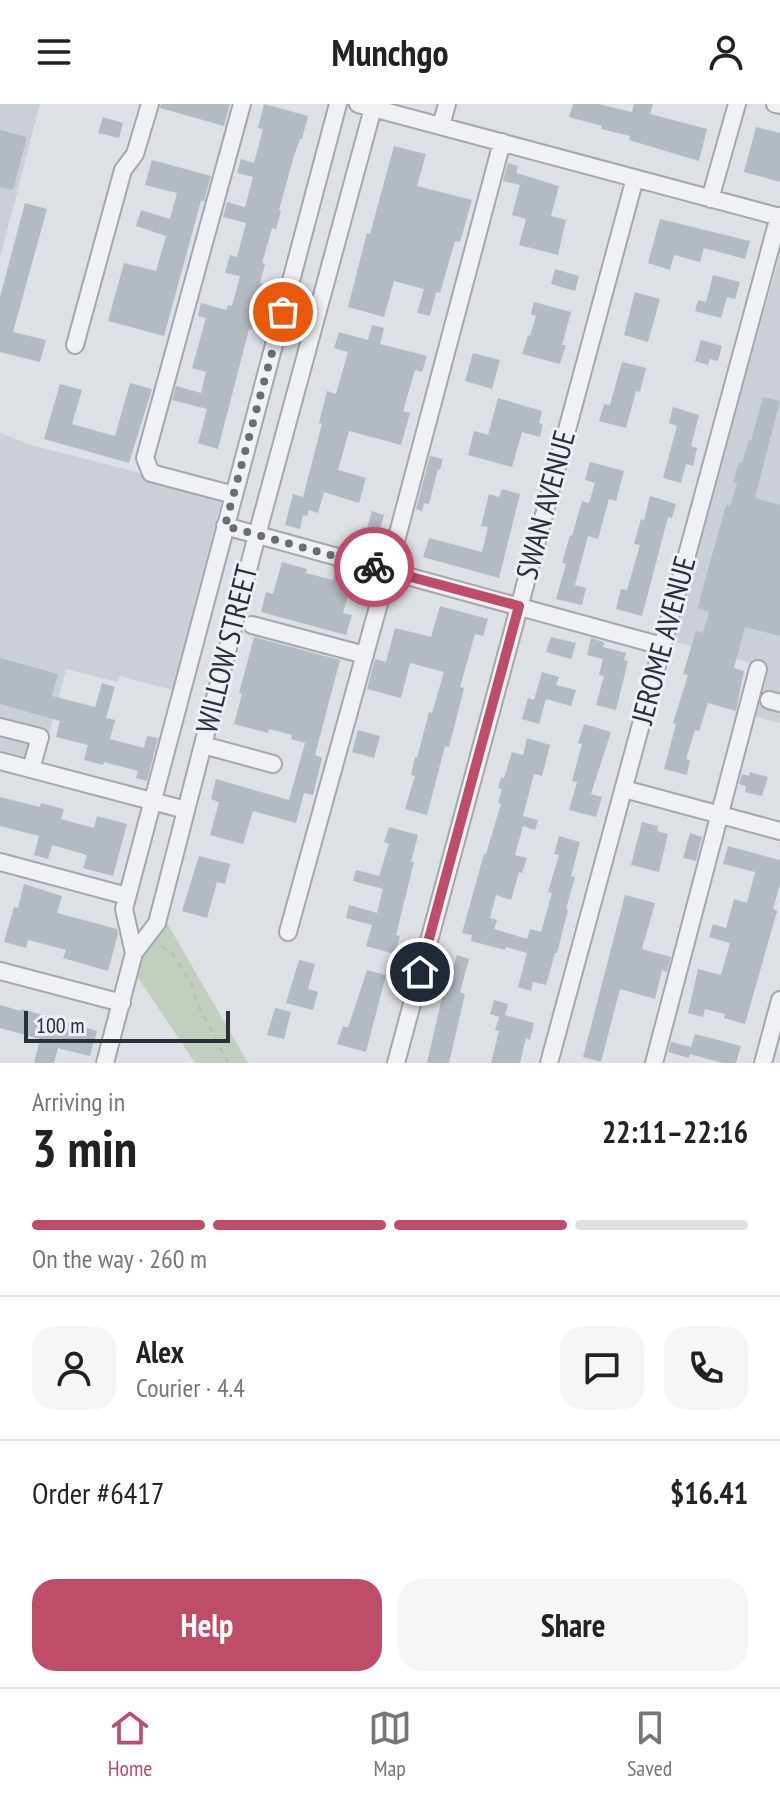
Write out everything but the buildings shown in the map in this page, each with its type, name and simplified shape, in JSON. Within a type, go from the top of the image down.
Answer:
[{"type":"street","points":[[75,345],[123,170],[135,154],[150,104]]},
{"type":"street","points":[[234,495],[151,473],[145,458],[242,104]]},
{"type":"street","name":"WILLOW STREET","points":[[134,953],[124,909],[127,896],[338,104]]},
{"type":"street","points":[[441,126],[447,104]]},
{"type":"street","points":[[710,199],[737,104]]},
{"type":"street","points":[[376,106],[780,216]]},
{"type":"street","name":"WILLOW STREET","points":[[105,1063],[134,953],[157,923],[257,535],[376,106]]},
{"type":"street","points":[[288,932],[502,142]]},
{"type":"street","name":"SWAN AVENUE","points":[[396,1063],[635,178]]},
{"type":"street","name":"JEROME AVENUE","points":[[549,1063],[780,216]]},
{"type":"street","points":[[283,312],[315,321]]},
{"type":"street","points":[[225,526],[662,646]]},
{"type":"street","points":[[252,625],[365,655]]},
{"type":"street","points":[[654,1063],[758,669]]},
{"type":"street","points":[[0,727],[40,737],[31,769]]},
{"type":"street","points":[[203,745],[273,764]]},
{"type":"street","points":[[0,761],[186,810]]},
{"type":"street","points":[[624,789],[780,831]]},
{"type":"street","points":[[0,862],[127,896]]},
{"type":"street","points":[[0,971],[122,1003]]},
{"type":"street","points":[[763,1063],[780,1000]]},
{"type":"path","points":[[146,936],[172,953],[191,982],[198,1005],[228,1063]]},
{"type":"shaded area","points":[[0,104],[40,104],[0,258]]},
{"type":"shaded area","points":[[780,254],[780,723],[756,717],[769,668],[672,641]]},
{"type":"shaded area","points":[[0,433],[34,446],[223,494],[173,690],[120,676],[118,682],[66,669],[42,761],[0,750]]},
{"type":"green space","points":[[166,921],[248,1063],[195,1063],[137,976],[144,952]]},
{"type":"way so far","points":[[283,312],[225,526],[374,567]]},
{"type":"route","points":[[374,567],[519,606],[420,972]]}]
